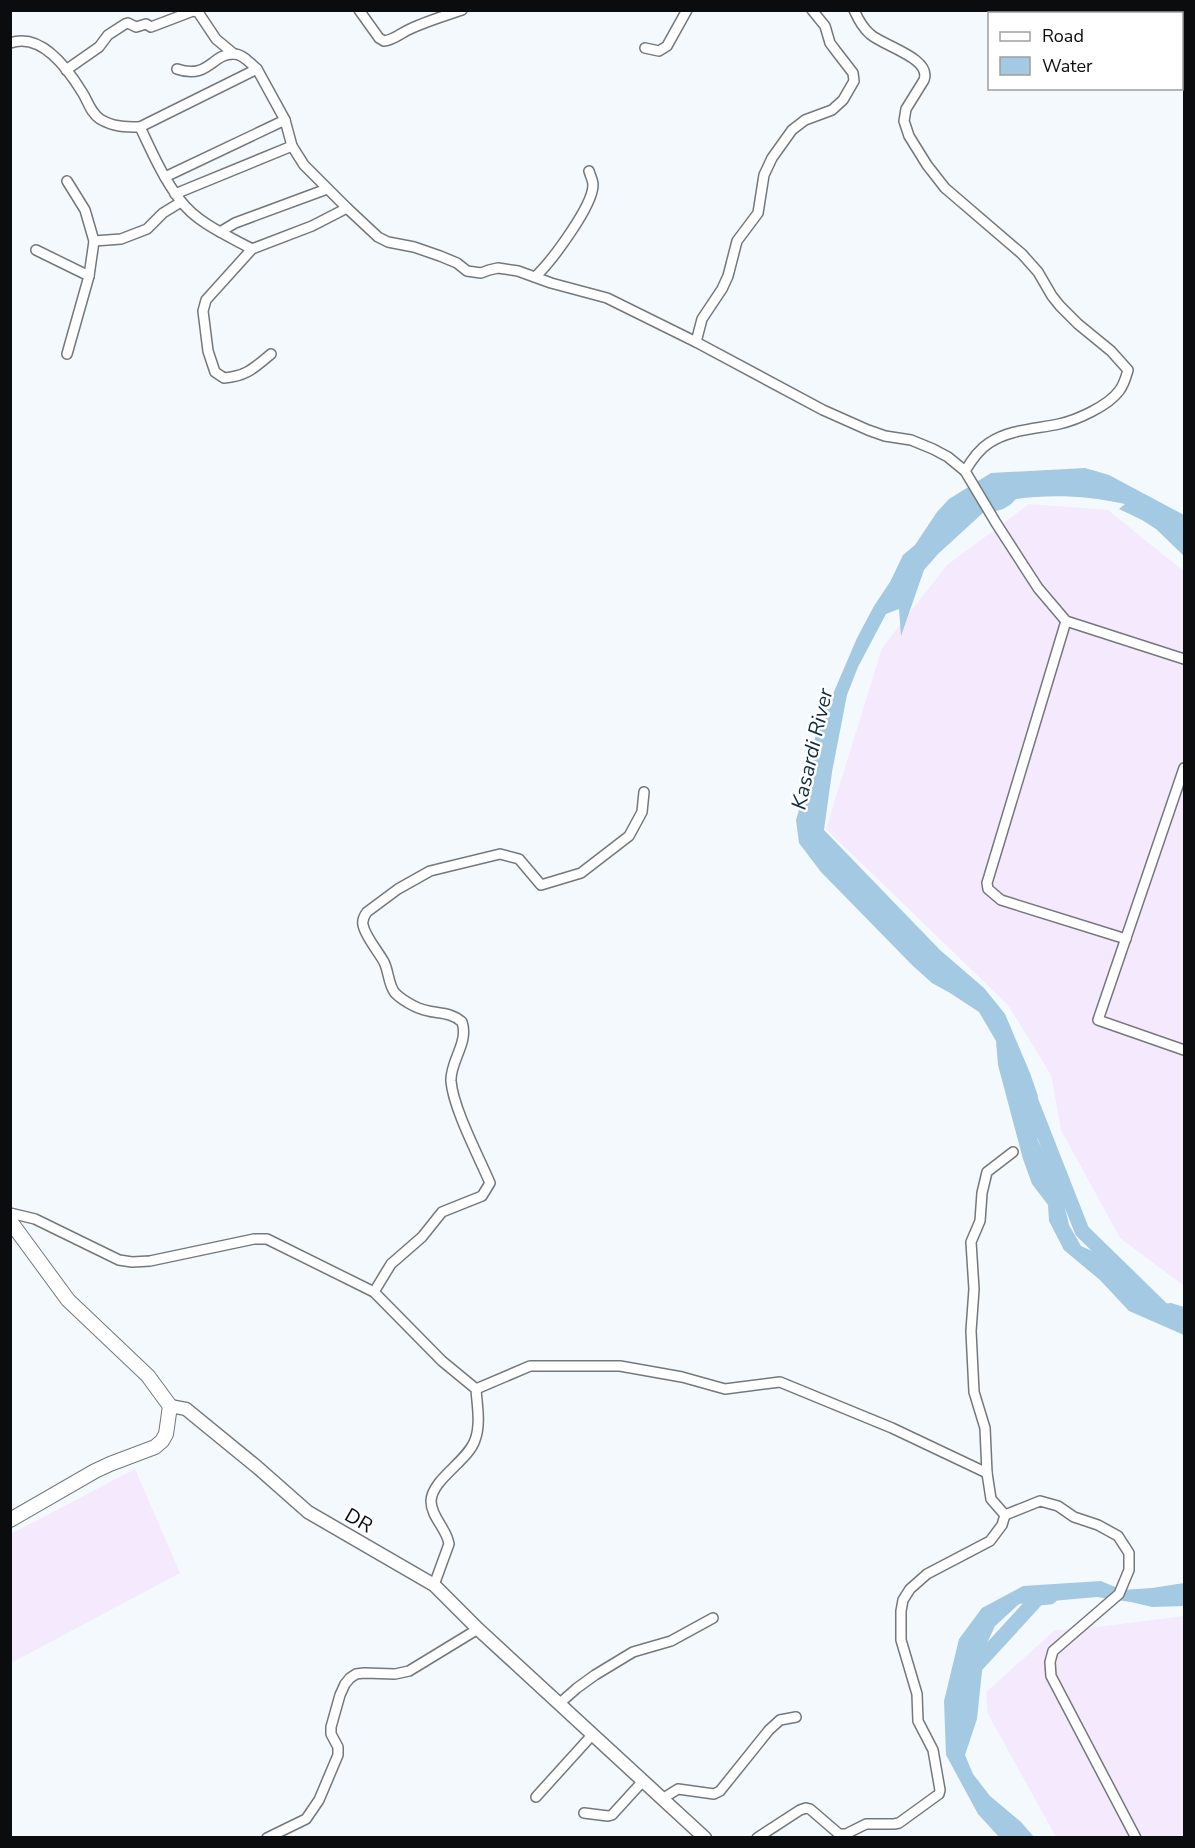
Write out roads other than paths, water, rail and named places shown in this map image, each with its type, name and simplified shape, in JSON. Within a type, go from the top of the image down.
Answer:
[{"type":"main road","points":[[10,1221],[68,1300],[148,1376],[170,1406],[166,1434],[155,1447],[95,1471],[10,1520]]},
{"type":"street","points":[[359,10],[379,38],[384,41],[393,39],[438,17],[462,10]]},
{"type":"street","points":[[645,48],[659,51],[667,46],[687,10]]},
{"type":"street","points":[[696,342],[702,319],[723,289],[738,241],[758,213],[764,176],[772,159],[792,130],[805,120],[832,110],[843,100],[854,81],[853,73],[836,51],[825,26],[812,10]]},
{"type":"street","points":[[854,10],[860,23],[871,35],[922,65],[926,75],[906,109],[904,121],[909,136],[927,165],[945,188],[1022,254],[1038,272],[1060,306],[1111,351],[1128,370],[1120,390],[1108,402],[1060,424],[1023,430],[990,442],[981,449],[965,471]]},
{"type":"street","points":[[66,70],[99,47],[108,34],[125,24],[136,27],[146,24],[151,27],[193,11],[198,12],[216,39],[257,69],[285,120],[292,146],[304,165],[378,237],[388,242],[414,247],[440,256],[457,263],[467,271],[481,273],[498,268],[518,271],[575,291],[607,298],[696,342],[823,410],[868,430],[885,436],[911,440],[933,449],[948,457],[965,471],[1038,588],[1066,621],[1185,659]]},
{"type":"street","points":[[10,43],[26,40],[41,46],[66,70],[99,118],[121,127],[140,127],[257,69]]},
{"type":"street","points":[[177,69],[187,73],[197,72],[234,54]]},
{"type":"street","points":[[165,177],[285,120]]},
{"type":"street","points":[[140,127],[178,198],[220,232],[252,249]]},
{"type":"street","points":[[94,241],[121,239],[147,229],[178,198],[292,146]]},
{"type":"street","points":[[535,278],[553,258],[583,211],[593,184],[589,171]]},
{"type":"street","points":[[67,181],[85,210],[94,241],[89,276],[67,354]]},
{"type":"street","points":[[220,232],[236,223],[327,189]]},
{"type":"street","points":[[271,354],[238,377],[224,378],[216,372],[208,351],[203,310],[206,300],[252,249],[312,226],[347,208]]},
{"type":"street","points":[[36,250],[89,276]]},
{"type":"street","points":[[1066,621],[987,883],[988,889],[1001,900],[1126,939]]},
{"type":"street","points":[[1185,768],[1098,1020],[1185,1050]]},
{"type":"street","points":[[374,1292],[390,1264],[422,1238],[442,1212],[482,1196],[490,1183],[452,1089],[451,1078],[465,1030],[462,1022],[451,1015],[427,1012],[413,1006],[396,994],[390,984],[385,964],[364,929],[362,923],[364,917],[367,912],[429,870],[500,854],[519,859],[541,885],[581,873],[630,836],[642,812],[644,792]]},
{"type":"street","points":[[1005,1515],[991,1499],[987,1473],[986,1428],[974,1392],[971,1330],[974,1289],[971,1242],[980,1221],[982,1193],[987,1172],[1013,1152]]},
{"type":"street","points":[[10,1214],[35,1219],[119,1260],[132,1262],[150,1261],[254,1239],[267,1239],[374,1292],[441,1361],[476,1389],[478,1420],[476,1439],[471,1448],[435,1488],[431,1499],[432,1508],[448,1537],[449,1544],[434,1585]]},
{"type":"street","points":[[476,1389],[530,1366],[620,1366],[682,1377],[725,1389],[780,1382],[892,1428],[987,1473]]},
{"type":"street","name":"DR","points":[[170,1406],[186,1409],[308,1512],[434,1585],[478,1629],[705,1838]]},
{"type":"street","points":[[1005,1515],[1040,1501],[1058,1506],[1074,1517],[1098,1525],[1118,1536],[1128,1553],[1129,1570],[1119,1594],[1053,1651],[1050,1662],[1051,1676],[1136,1838]]},
{"type":"street","points":[[757,1838],[806,1808],[839,1834],[846,1834],[866,1824],[899,1823],[939,1794],[933,1750],[918,1721],[917,1694],[901,1641],[903,1600],[910,1589],[927,1574],[990,1541],[1002,1525],[1005,1515]]},
{"type":"street","points":[[560,1704],[594,1675],[633,1652],[671,1641],[713,1618]]},
{"type":"street","points":[[267,1838],[306,1819],[319,1800],[338,1755],[338,1747],[331,1734],[331,1727],[340,1695],[350,1678],[364,1673],[395,1674],[409,1671],[478,1629]]},
{"type":"street","points":[[662,1799],[678,1789],[714,1794],[720,1791],[769,1730],[780,1720],[796,1717]]},
{"type":"street","points":[[536,1797],[593,1734]]},
{"type":"street","points":[[584,1813],[612,1815],[643,1781]]},
{"type":"water","points":[[1085,468],[1109,475],[1184,515],[1184,556],[1156,529],[1119,509],[1125,504],[1098,499],[1057,496],[1016,499],[1002,509],[985,511],[924,570],[901,636],[899,609],[886,614],[858,667],[847,695],[832,772],[824,830],[940,950],[984,988],[1005,1014],[1038,1096],[1033,1110],[1038,1141],[1064,1192],[1069,1225],[1081,1246],[1112,1260],[1132,1276],[1142,1292],[1161,1304],[1171,1303],[1184,1307],[1184,1335],[1129,1311],[1100,1280],[1064,1250],[1049,1221],[1048,1205],[1032,1184],[1023,1159],[998,1065],[996,1041],[979,1012],[932,983],[821,872],[799,843],[796,820],[810,772],[812,746],[857,638],[903,555],[915,545],[937,512],[949,499],[991,473]]},
{"type":"water","points":[[1101,1581],[1122,1590],[1184,1583],[1184,1606],[1152,1607],[1097,1597],[1019,1604],[995,1626],[982,1654],[977,1719],[965,1755],[973,1774],[990,1796],[1021,1822],[1034,1837],[999,1837],[978,1814],[946,1755],[944,1701],[959,1639],[982,1608],[1023,1586]]},
{"type":"waterway","name":"Kasardi River","points":[[1027,1091],[1082,1231],[1168,1315],[1184,1320]]},
{"type":"waterway","name":"Kasardi River","points":[[972,1675],[972,1670],[1038,1598],[1050,1597]]}]
